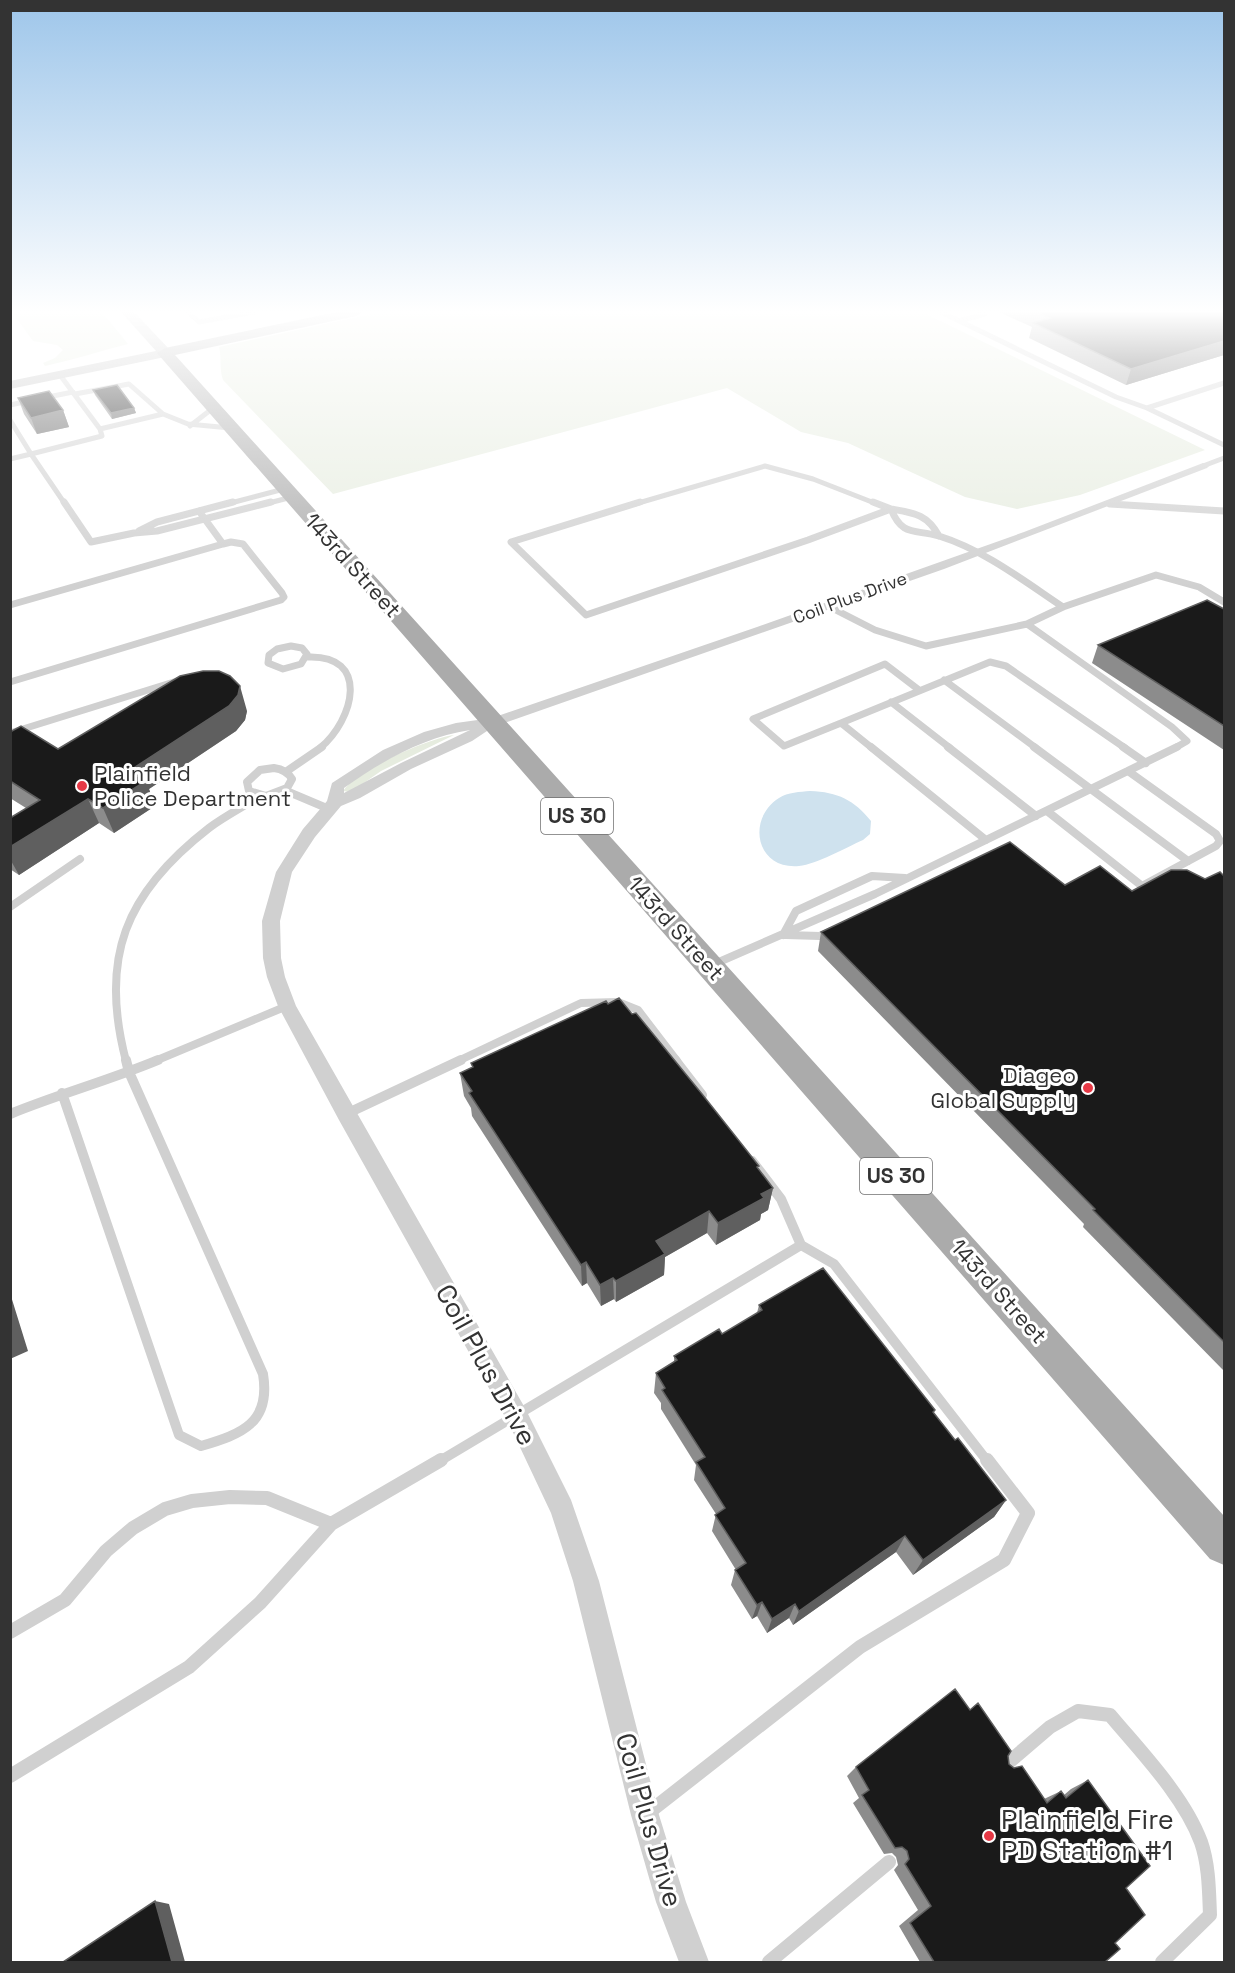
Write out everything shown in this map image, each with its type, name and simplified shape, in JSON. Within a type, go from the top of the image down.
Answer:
[{"type":"main road","name":"143rd Street","points":[[210,404],[495,722],[1224,1545]]},
{"type":"street","name":"Coil Plus Drive","points":[[694,1962],[671,1902],[645,1815],[586,1581],[562,1509],[518,1416],[287,1006],[272,958],[271,921],[284,872],[309,833],[332,805],[358,795],[404,767],[458,744],[495,722],[975,553],[1110,504],[1203,466]]},
{"type":"lane","points":[[10,459],[30,452],[102,436],[100,429],[82,404]]},
{"type":"lane","points":[[152,404],[163,414],[190,426],[230,428]]},
{"type":"lane","points":[[1136,404],[1224,445]]},
{"type":"lane","points":[[1147,408],[1159,404]]},
{"type":"lane","points":[[190,426],[213,408]]},
{"type":"lane","points":[[100,429],[163,414]]},
{"type":"lane","points":[[10,420],[91,542],[134,533],[157,531],[205,519],[288,493]]},
{"type":"lane","points":[[1203,466],[1224,458]]},
{"type":"lane","points":[[891,509],[808,540],[586,615],[511,542],[728,475],[765,466],[813,479],[891,509],[916,514],[932,523],[939,536]]},
{"type":"lane","points":[[134,533],[158,522],[199,511],[288,493]]},
{"type":"lane","points":[[1110,504],[1224,511]]},
{"type":"lane","points":[[891,509],[895,522],[909,532],[939,536],[975,553],[1063,607]]},
{"type":"lane","points":[[199,511],[223,544]]},
{"type":"lane","points":[[10,605],[231,542],[243,544],[284,597],[281,600],[10,682]]},
{"type":"lane","points":[[828,606],[875,630],[926,646],[1027,624],[1063,607],[1156,575],[1199,587],[1224,602]]},
{"type":"lane","points":[[710,966],[908,878],[1187,741],[1172,727],[1027,624]]},
{"type":"lane","points":[[287,771],[292,779],[284,790],[274,795],[260,796],[247,787],[249,778],[267,768],[287,771],[333,737],[350,701],[351,687],[341,666],[328,657],[307,657],[301,664],[283,669],[271,666],[267,659],[272,652],[291,646],[302,648],[307,657]]},
{"type":"lane","points":[[919,690],[885,664],[753,719],[784,746],[990,662],[1002,663],[1146,763]]},
{"type":"lane","points":[[10,733],[188,678]]},
{"type":"lane","points":[[944,680],[1188,861]]},
{"type":"lane","points":[[891,702],[1036,816]]},
{"type":"lane","points":[[841,723],[986,840]]},
{"type":"lane","points":[[1047,811],[1142,886],[1216,846],[1220,841],[1216,834],[1128,771]]},
{"type":"lane","points":[[284,790],[332,805]]},
{"type":"lane","points":[[62,1094],[179,1435],[201,1446],[232,1437],[261,1415],[267,1390],[263,1374],[129,1072],[116,1029],[113,993],[116,956],[127,924],[142,896],[186,847],[212,826],[260,796]]},
{"type":"lane","points":[[10,907],[80,859]]},
{"type":"lane","points":[[783,935],[796,911],[831,894],[872,876],[908,878]]},
{"type":"lane","points":[[904,888],[908,878]]},
{"type":"lane","points":[[783,935],[820,936],[839,927]]},
{"type":"lane","points":[[346,1114],[581,1004],[618,1002],[638,1010],[709,1104]]},
{"type":"lane","points":[[10,1114],[129,1072],[287,1006]]},
{"type":"lane","points":[[645,1815],[860,1647],[1004,1560],[1028,1513],[834,1264],[801,1245],[781,1198],[745,1151]]},
{"type":"lane","points":[[10,1776],[189,1667],[260,1603],[331,1524],[518,1416],[801,1245]]},
{"type":"lane","points":[[10,1632],[65,1600],[106,1551],[132,1528],[165,1509],[192,1501],[230,1497],[267,1498],[331,1524]]},
{"type":"lane","points":[[1002,1768],[1050,1727],[1078,1711],[1110,1715],[1172,1790],[1201,1842],[1209,1881],[1210,1915],[1162,1962]]},
{"type":"lane","points":[[769,1962],[889,1862]]},
{"type":"shaded area","points":[[246,404],[667,404],[333,494]]},
{"type":"shaded area","points":[[754,404],[1111,404],[1205,450],[1080,495],[1017,509],[965,497],[848,443],[801,432]]},
{"type":"shaded area","points":[[454,735],[381,771],[351,792],[343,791],[351,782],[394,756],[427,742]]},
{"type":"water","points":[[810,791],[837,795],[852,803],[871,821],[870,834],[863,840],[814,862],[799,866],[784,865],[773,860],[765,852],[760,841],[759,830],[762,818],[779,798]]},
{"type":"building","points":[[22,404],[59,404],[63,410],[31,418]]},
{"type":"building","points":[[104,404],[131,404],[134,408],[111,413]]},
{"type":"building","points":[[1207,600],[1224,609],[1224,726],[1098,645]]},
{"type":"building","points":[[203,671],[219,671],[230,676],[240,686],[238,695],[229,706],[129,771],[146,781],[103,808],[88,799],[10,847],[10,818],[40,800],[10,781],[10,732],[21,726],[58,749],[180,676]]},
{"type":"building","name":"Diageo Global Supply","points":[[1010,842],[1065,885],[1100,866],[1132,891],[1171,870],[1187,870],[1205,879],[1220,872],[1224,876],[1224,1342],[821,932]]},
{"type":"building","points":[[619,998],[632,1014],[636,1013],[702,1094],[759,1166],[757,1167],[773,1188],[761,1194],[764,1198],[718,1223],[709,1211],[656,1241],[665,1254],[616,1281],[613,1278],[600,1285],[586,1262],[581,1265],[469,1093],[472,1091],[460,1073],[473,1067],[471,1063],[606,1001],[608,1004]]},
{"type":"building","points":[[823,1268],[935,1410],[933,1412],[955,1440],[958,1438],[1006,1500],[923,1560],[905,1536],[799,1611],[795,1604],[772,1619],[762,1602],[757,1605],[735,1570],[746,1563],[715,1515],[725,1508],[696,1462],[705,1457],[662,1390],[665,1388],[656,1373],[677,1360],[674,1356],[719,1329],[722,1334],[762,1310],[759,1305]]},
{"type":"building","name":"Plainfield Fire PD Station #1","points":[[955,1689],[970,1710],[978,1703],[1011,1751],[1008,1756],[1009,1764],[1014,1768],[1022,1766],[1047,1803],[1061,1791],[1066,1798],[1088,1780],[1150,1866],[1126,1888],[1145,1915],[1115,1943],[1120,1949],[1105,1962],[934,1962],[910,1923],[931,1906],[905,1864],[909,1859],[907,1851],[902,1847],[895,1848],[862,1795],[869,1790],[856,1767]]},
{"type":"building","points":[[155,1901],[172,1962],[63,1962]]},
{"type":"place","name":"Plainfield Police Department","points":[[82,786]]},
{"type":"place","name":"Diageo Global Supply","points":[[1088,1088]]},
{"type":"place","name":"Plainfield Fire PD Station #1","points":[[989,1836]]}]
